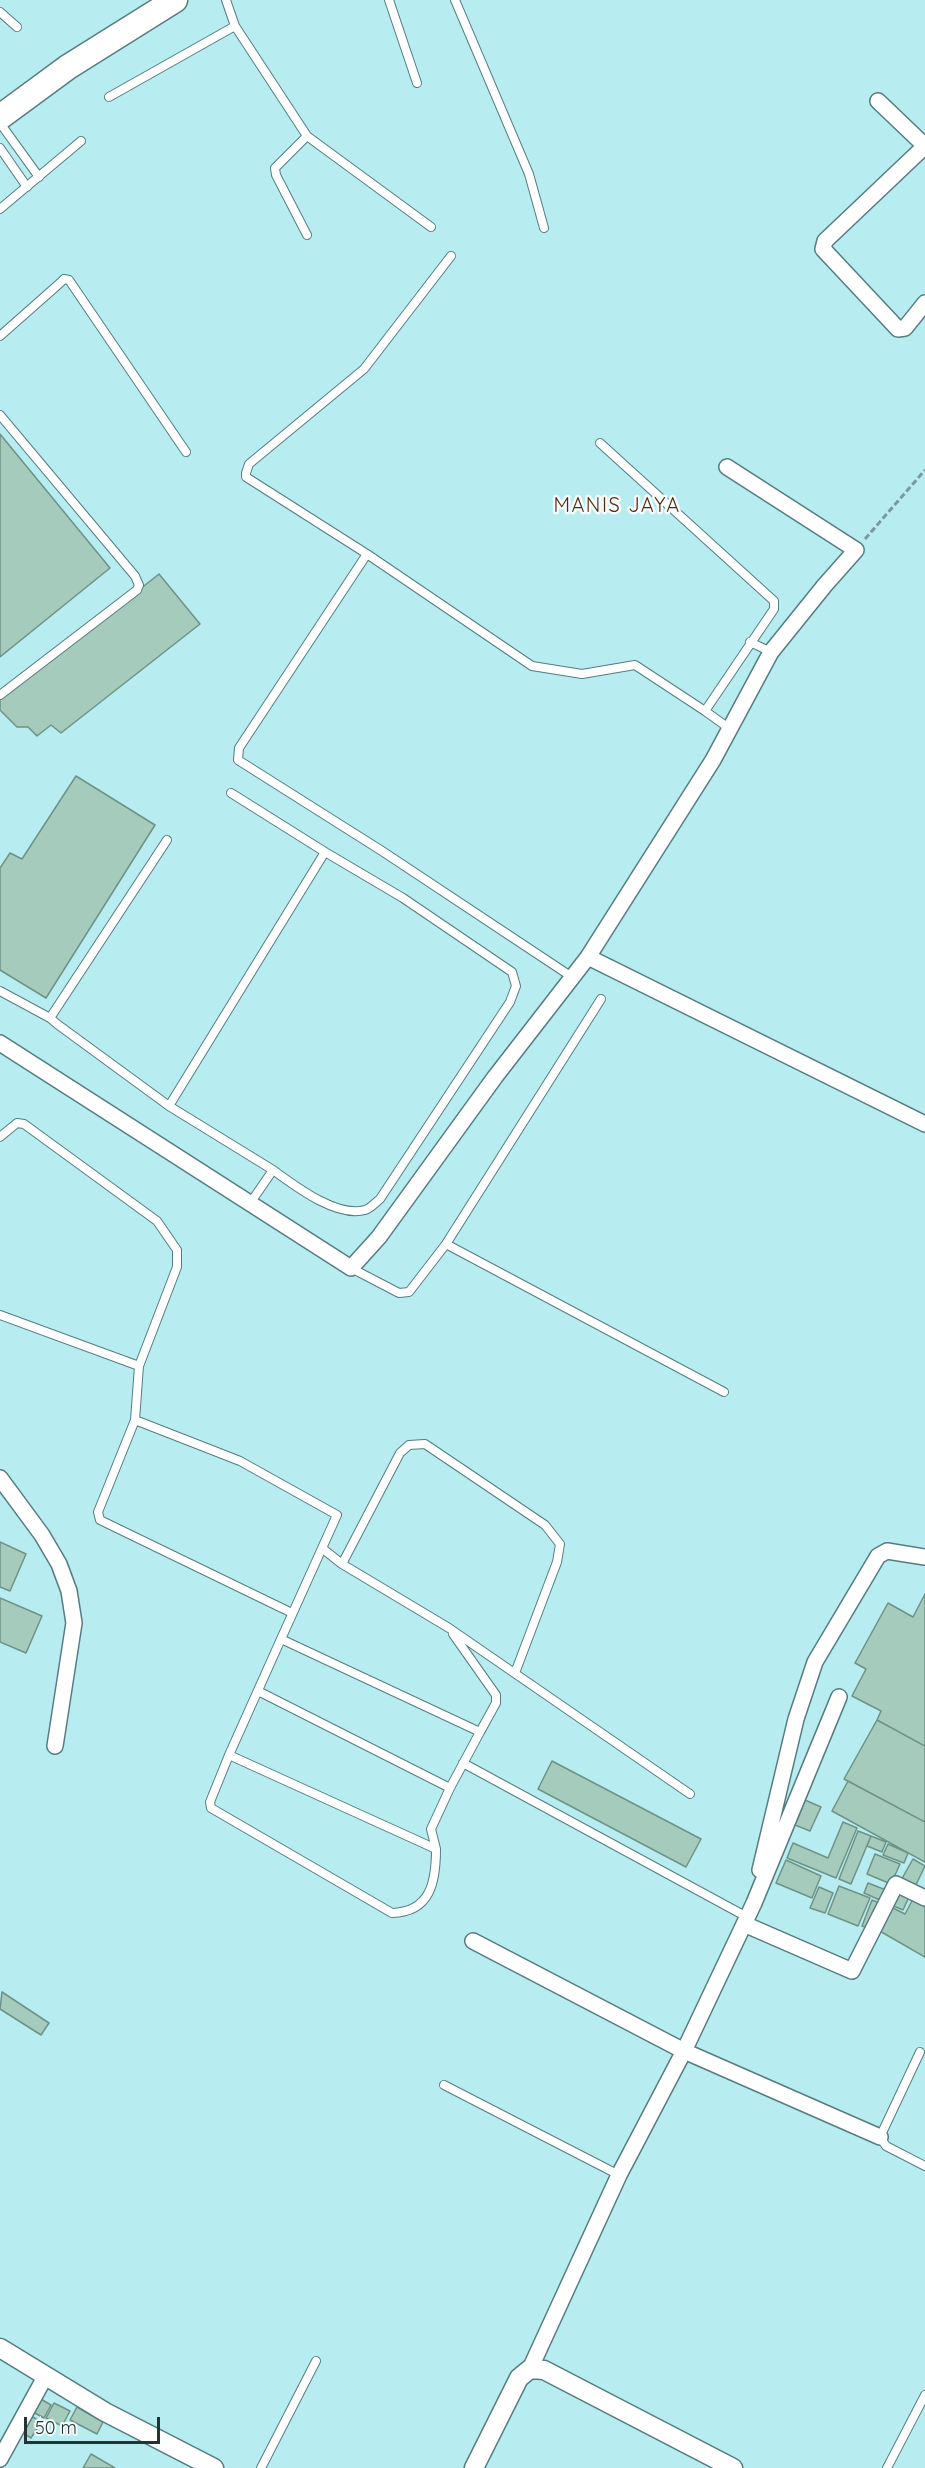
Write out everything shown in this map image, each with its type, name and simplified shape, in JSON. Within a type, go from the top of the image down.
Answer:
[{"type":"highway","points":[[0,117],[68,67],[175,0]]},
{"type":"street","points":[[878,101],[924,147],[825,241],[823,249],[898,329],[905,328],[925,303]]},
{"type":"street","points":[[0,1043],[351,1268],[379,1236],[495,1077],[588,957],[713,760],[771,652],[856,550],[727,467]]},
{"type":"street","points":[[588,957],[925,1124]]},
{"type":"street","points":[[0,1478],[42,1535],[60,1564],[69,1591],[74,1623],[55,1746]]},
{"type":"street","points":[[754,1903],[765,1846],[796,1719],[815,1662],[878,1556],[887,1551],[925,1557]]},
{"type":"street","points":[[474,2468],[519,2378],[530,2369],[619,2175],[684,2051],[746,1921],[839,1697]]},
{"type":"street","points":[[746,1921],[852,1971],[896,1884],[925,1898]]},
{"type":"street","points":[[473,1941],[684,2051],[880,2137]]},
{"type":"street","points":[[0,2349],[105,2412],[214,2468]]},
{"type":"street","points":[[530,2369],[543,2370],[733,2468]]},
{"type":"street","points":[[0,2459],[45,2377]]},
{"type":"lane","points":[[226,0],[235,26],[307,136],[431,227]]},
{"type":"lane","points":[[389,0],[417,83]]},
{"type":"lane","points":[[455,0],[529,174],[544,228]]},
{"type":"lane","points":[[0,12],[17,27]]},
{"type":"lane","points":[[109,97],[235,26]]},
{"type":"lane","points":[[0,123],[39,177]]},
{"type":"lane","points":[[307,136],[275,168],[276,175],[307,235]]},
{"type":"lane","points":[[0,209],[81,141]]},
{"type":"lane","points":[[0,148],[27,187]]},
{"type":"lane","points":[[451,256],[364,369],[247,467],[246,477],[367,554],[532,666],[582,674],[635,665],[730,729]]},
{"type":"lane","points":[[0,336],[64,279],[69,280],[186,452]]},
{"type":"lane","points":[[0,416],[135,576],[139,585],[136,590],[0,695]]},
{"type":"lane","points":[[600,443],[771,597],[774,609],[705,711]]},
{"type":"lane","points":[[367,554],[239,748],[238,760],[382,851],[573,978]]},
{"type":"lane","points":[[750,642],[771,652]]},
{"type":"lane","points":[[0,990],[51,1018],[169,1106],[314,1198],[341,1209],[365,1210],[381,1199],[510,1002],[516,986],[512,972],[403,898],[231,793]]},
{"type":"lane","points":[[51,1018],[167,840]]},
{"type":"lane","points":[[169,1106],[325,852]]},
{"type":"lane","points":[[351,1268],[403,1294],[409,1292],[446,1244],[601,999]]},
{"type":"lane","points":[[0,1137],[17,1122],[24,1124],[157,1221],[177,1250],[177,1267],[140,1366],[135,1420],[99,1512],[100,1520],[292,1613]]},
{"type":"lane","points":[[251,1202],[273,1170]]},
{"type":"lane","points":[[446,1244],[724,1392]]},
{"type":"lane","points":[[0,1315],[140,1366]]},
{"type":"lane","points":[[135,1420],[240,1461],[334,1511],[337,1515],[210,1802],[211,1809],[392,1913],[405,1912],[424,1902],[436,1871],[431,1829],[463,1762],[496,1703],[496,1695],[449,1628]]},
{"type":"lane","points":[[342,1564],[400,1454],[409,1445],[425,1444],[545,1525],[560,1544],[557,1562],[515,1673]]},
{"type":"lane","points":[[323,1549],[342,1564],[449,1628],[690,1794]]},
{"type":"lane","points":[[281,1639],[480,1732]]},
{"type":"lane","points":[[258,1691],[450,1788]]},
{"type":"lane","points":[[229,1755],[435,1848]]},
{"type":"lane","points":[[463,1762],[746,1921]]},
{"type":"lane","points":[[920,2052],[880,2137],[886,2146],[925,2166]]},
{"type":"lane","points":[[444,2085],[619,2175]]},
{"type":"lane","points":[[261,2468],[316,2361]]},
{"type":"lane","points":[[887,2468],[925,2395]]},
{"type":"path","points":[[856,550],[925,470]]},
{"type":"shaded area","points":[[0,0],[925,0],[925,2468],[0,2468]]},
{"type":"building","points":[[0,434],[110,568],[0,657]]},
{"type":"building","points":[[159,574],[200,624],[61,733],[51,725],[37,736],[28,727],[17,727],[0,710],[0,700]]},
{"type":"building","points":[[76,776],[155,825],[46,998],[0,970],[0,868],[10,853],[22,859]]},
{"type":"building","points":[[0,1542],[26,1554],[10,1591],[0,1587]]},
{"type":"building","points":[[925,1594],[925,1746],[877,1720],[881,1711],[852,1696],[866,1669],[855,1663],[888,1603],[913,1617]]},
{"type":"building","points":[[0,1598],[42,1616],[26,1653],[0,1642]]},
{"type":"building","points":[[877,1720],[925,1746],[925,1822],[844,1779]]},
{"type":"building","points":[[552,1761],[701,1839],[686,1867],[538,1789]]},
{"type":"building","points":[[848,1781],[925,1822],[925,1862],[832,1811]]},
{"type":"building","points":[[805,1800],[821,1807],[810,1831],[795,1825]]},
{"type":"building","points":[[843,1822],[857,1828],[836,1878],[787,1858],[793,1843],[828,1858]]},
{"type":"building","points":[[858,1831],[871,1836],[851,1884],[839,1879]]},
{"type":"building","points":[[871,1836],[886,1842],[882,1852],[867,1846]]},
{"type":"building","points":[[888,1844],[908,1853],[904,1863],[883,1855]]},
{"type":"building","points":[[875,1854],[900,1864],[891,1884],[867,1874]]},
{"type":"building","points":[[913,1859],[925,1866],[914,1889],[900,1882]]},
{"type":"building","points":[[786,1860],[821,1876],[812,1898],[776,1883]]},
{"type":"building","points":[[868,1883],[886,1890],[882,1901],[864,1893]]},
{"type":"building","points":[[839,1886],[870,1898],[858,1926],[828,1914]]},
{"type":"building","points":[[819,1887],[833,1893],[825,1913],[810,1908]]},
{"type":"building","points":[[895,1889],[910,1895],[903,1910],[889,1904]]},
{"type":"building","points":[[913,1899],[925,1906],[925,1957],[878,1930],[891,1907],[905,1914]]},
{"type":"building","points":[[872,1900],[882,1904],[871,1929],[862,1926]]},
{"type":"building","points":[[2,1992],[49,2023],[41,2035],[0,2009]]},
{"type":"building","points":[[39,2398],[51,2405],[44,2418],[31,2411]]},
{"type":"building","points":[[54,2403],[70,2411],[62,2426],[46,2418]]},
{"type":"building","points":[[77,2407],[103,2422],[97,2434],[70,2420]]},
{"type":"building","points":[[28,2414],[41,2422],[31,2438],[18,2430]]},
{"type":"building","points":[[91,2454],[115,2468],[83,2468]]},
{"type":"district","name":"MANIS JAYA","points":[[617,506]]}]
